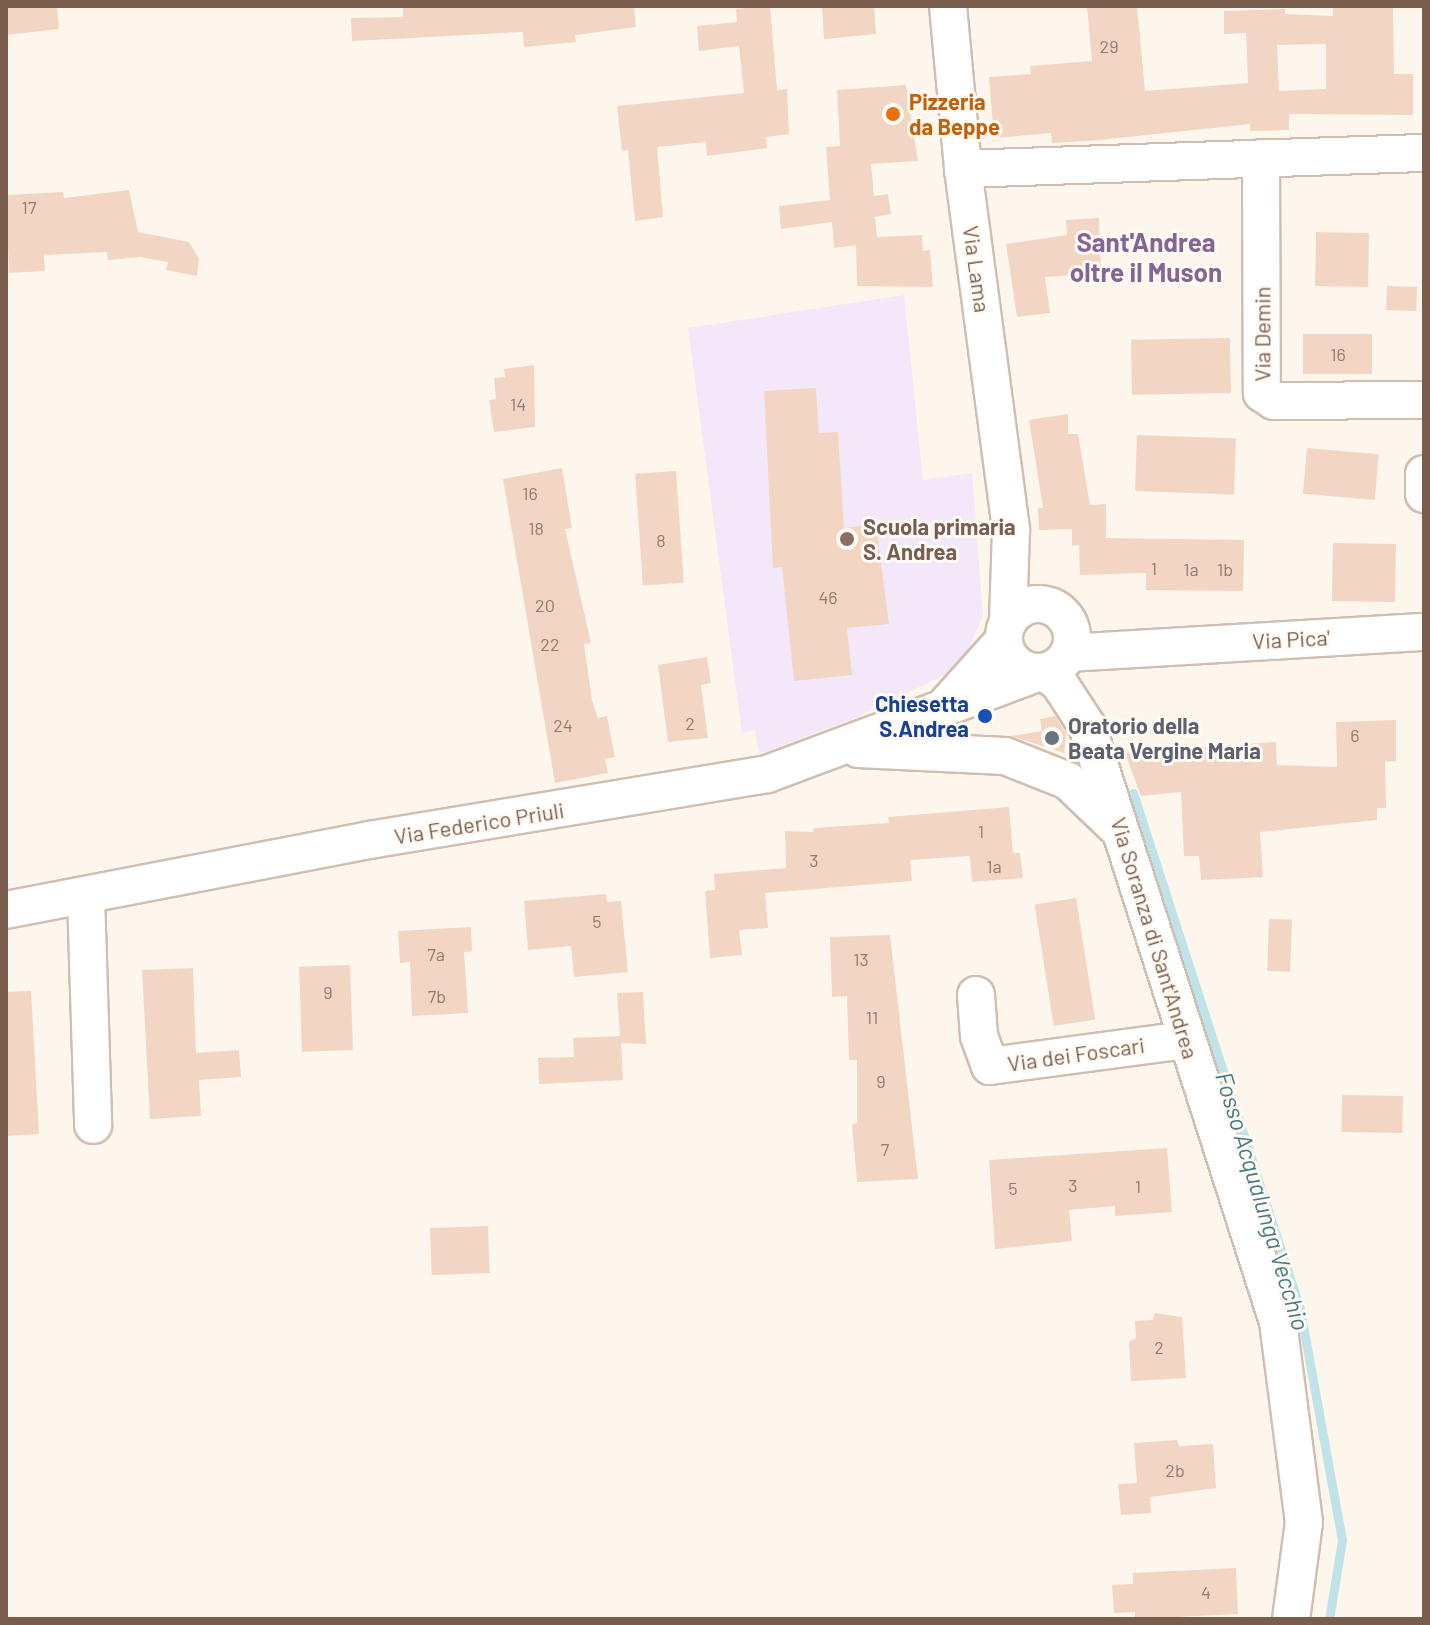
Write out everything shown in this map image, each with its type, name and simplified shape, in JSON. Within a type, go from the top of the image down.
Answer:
[{"type":"street","name":"Via Lama","points":[[948,6],[963,169],[1011,531],[1006,631]]},
{"type":"street","points":[[963,169],[1424,153]]},
{"type":"street","name":"Via Demin","points":[[1261,158],[1262,393],[1274,401],[1424,400]]},
{"type":"street","points":[[1424,474],[1424,494]]},
{"type":"street","name":"Via Lama","points":[[1011,531],[1056,647]]},
{"type":"street","points":[[1022,608],[1056,647],[1015,663],[1006,631],[1022,608]]},
{"type":"street","name":"Via Federico Priuli","points":[[944,707],[1006,631]]},
{"type":"street","name":"Via Pica'","points":[[1056,647],[1157,646],[1424,632]]},
{"type":"street","name":"Via Federico Priuli","points":[[6,910],[369,840],[733,781],[824,754],[944,707],[1056,647]]},
{"type":"street","name":"Via Soranza di Sant'Andrea","points":[[1056,647],[1059,683],[1087,726],[1278,1322],[1304,1522],[1291,1619]]},
{"type":"street","points":[[824,754],[872,748],[1005,756],[1068,781],[1124,837]]},
{"type":"street","points":[[86,896],[93,1125]]},
{"type":"street","name":"Via dei Foscari","points":[[976,995],[979,1036],[990,1066],[1186,1040]]},
{"type":"shaded area","name":"Scuola primaria S. Andrea","points":[[904,295],[923,480],[972,473],[983,615],[967,652],[950,672],[853,719],[759,754],[755,730],[742,733],[688,328]]},
{"type":"building","points":[[6,6],[57,6],[59,29],[6,35]]},
{"type":"building","points":[[403,6],[634,6],[636,27],[575,35],[576,42],[524,47],[523,32],[352,41],[351,18],[403,17]]},
{"type":"building","points":[[770,6],[777,90],[787,89],[789,134],[766,137],[767,148],[707,156],[706,142],[657,147],[663,217],[635,221],[628,150],[622,151],[617,106],[744,93],[739,46],[699,51],[697,26],[737,22],[736,9]]},
{"type":"building","points":[[822,6],[874,6],[876,34],[824,39]]},
{"type":"building","points":[[1087,6],[1137,6],[1145,91],[1248,83],[1246,33],[1224,34],[1224,11],[1285,9],[1285,14],[1333,16],[1333,6],[1393,6],[1394,74],[1413,74],[1413,115],[1289,114],[1289,130],[1250,131],[1250,124],[1052,143],[1051,133],[994,138],[989,77],[1031,74],[1030,66],[1092,61]],"holes":[[[1326,44],[1326,89],[1279,91],[1277,45]]]},
{"type":"building","points":[[906,85],[918,161],[871,164],[874,196],[888,194],[891,214],[875,217],[877,237],[922,235],[923,251],[930,250],[933,287],[857,286],[856,245],[834,248],[832,222],[781,229],[779,206],[830,200],[826,147],[840,146],[837,90]]},
{"type":"building","points":[[129,190],[138,232],[189,242],[199,259],[197,276],[166,270],[168,262],[140,257],[108,260],[107,252],[44,255],[45,271],[9,273],[6,195],[63,192],[64,198]]},
{"type":"building","points":[[1099,218],[1101,273],[1045,277],[1050,313],[1017,317],[1006,244],[1067,235],[1066,220]]},
{"type":"building","points":[[1316,232],[1369,233],[1368,287],[1315,286]]},
{"type":"building","points":[[1387,286],[1417,287],[1416,311],[1386,310]]},
{"type":"building","points":[[1303,334],[1372,334],[1372,374],[1303,374]]},
{"type":"building","points":[[1230,338],[1231,393],[1132,395],[1131,340]]},
{"type":"building","points":[[534,365],[535,427],[494,432],[489,400],[496,399],[494,378],[505,377],[504,369]]},
{"type":"building","points":[[816,388],[819,433],[838,432],[844,528],[876,524],[889,624],[847,628],[852,675],[794,681],[782,567],[773,568],[764,391]]},
{"type":"building","points":[[1068,414],[1068,434],[1078,434],[1090,505],[1106,504],[1106,538],[1244,540],[1243,591],[1146,590],[1146,573],[1080,575],[1079,545],[1072,546],[1072,529],[1039,530],[1038,508],[1043,508],[1029,420]]},
{"type":"building","points":[[1137,435],[1236,438],[1234,494],[1135,491]]},
{"type":"building","points":[[1307,448],[1379,454],[1375,500],[1303,494]]},
{"type":"building","points":[[562,468],[572,528],[565,529],[591,643],[584,644],[592,700],[598,718],[607,716],[615,757],[605,759],[608,773],[555,783],[503,479]]},
{"type":"building","points":[[676,471],[684,583],[643,586],[635,474]]},
{"type":"building","points":[[1333,543],[1396,544],[1395,602],[1332,601]]},
{"type":"building","points":[[707,657],[711,683],[701,685],[708,738],[668,742],[658,665]]},
{"type":"building","points":[[1055,716],[1066,733],[1064,753],[1011,736],[1042,731],[1040,719]]},
{"type":"building","points":[[1396,720],[1396,761],[1385,762],[1386,808],[1377,808],[1377,820],[1260,832],[1263,877],[1201,880],[1199,856],[1184,856],[1181,792],[1141,796],[1125,753],[1276,742],[1277,765],[1337,767],[1336,722]]},
{"type":"building","points":[[1009,807],[1013,853],[1020,853],[1023,878],[972,882],[970,856],[910,860],[912,881],[765,893],[768,928],[739,930],[742,955],[710,958],[705,891],[715,890],[714,874],[786,868],[785,831],[813,832],[814,828],[889,823],[888,817]]},
{"type":"building","points":[[606,894],[607,902],[621,901],[628,972],[574,977],[571,946],[528,950],[524,901]]},
{"type":"building","points":[[1076,898],[1095,1019],[1054,1026],[1035,905]]},
{"type":"building","points":[[1269,919],[1292,920],[1290,972],[1267,971]]},
{"type":"building","points":[[471,927],[472,951],[464,952],[468,1013],[412,1016],[410,962],[400,963],[398,931]]},
{"type":"building","points":[[890,935],[918,1179],[857,1182],[852,1125],[857,1123],[857,1060],[849,1060],[847,996],[832,997],[830,937]]},
{"type":"building","points":[[350,965],[353,1050],[302,1052],[299,967]]},
{"type":"building","points":[[193,968],[196,1053],[239,1050],[241,1077],[199,1080],[201,1116],[150,1119],[142,970]]},
{"type":"building","points":[[31,991],[39,1134],[6,1136],[6,992]]},
{"type":"building","points":[[643,992],[646,1044],[621,1043],[623,1080],[539,1084],[538,1058],[574,1057],[573,1038],[620,1036],[617,993]]},
{"type":"building","points":[[1342,1095],[1403,1096],[1402,1133],[1341,1132]]},
{"type":"building","points":[[1167,1148],[1172,1212],[1115,1216],[1115,1206],[1069,1210],[1072,1241],[995,1249],[989,1160]]},
{"type":"building","points":[[488,1226],[490,1273],[432,1275],[430,1228]]},
{"type":"building","points":[[1154,1313],[1182,1317],[1186,1378],[1131,1381],[1129,1342],[1136,1338],[1135,1321],[1153,1320]]},
{"type":"building","points":[[1177,1440],[1179,1446],[1213,1444],[1216,1488],[1150,1497],[1151,1513],[1121,1515],[1118,1484],[1137,1483],[1134,1443]]},
{"type":"building","points":[[1236,1568],[1238,1614],[1135,1619],[1135,1612],[1114,1613],[1112,1585],[1133,1584],[1133,1573]]},
{"type":"waterway","name":"Fosso Acqualunga Vecchio","points":[[1133,793],[1300,1309],[1342,1540],[1329,1619]]},
{"type":"place","name":"Pizzeria da Beppe","points":[[893,114]]},
{"type":"place","name":"Scuola primaria S. Andrea","points":[[847,539]]},
{"type":"place","name":"Chiesetta S.Andrea","points":[[985,716]]},
{"type":"place","name":"Oratorio della Beata Vergine Maria","points":[[1052,738]]},
{"type":"district","name":"Sant'Andrea oltre il Muson","points":[[1146,257]]}]
